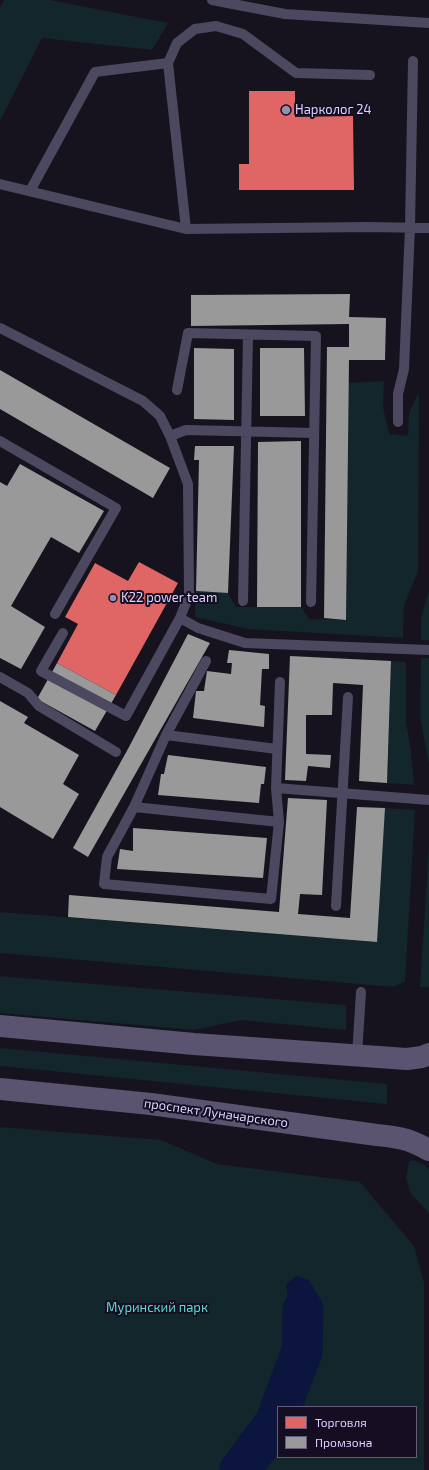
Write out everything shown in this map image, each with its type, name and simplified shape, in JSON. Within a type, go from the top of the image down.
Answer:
[{"type":"main road","points":[[0,1026],[194,1044],[407,1059],[422,1057],[429,1054]]},
{"type":"main road","name":"проспект Луначарского","points":[[0,1088],[151,1104],[401,1137],[415,1142],[429,1150]]},
{"type":"lane","points":[[212,0],[285,14],[429,23]]},
{"type":"lane","points":[[186,229],[168,63],[177,43],[195,29],[216,26],[243,34],[296,73],[370,74]]},
{"type":"lane","points":[[398,422],[398,394],[404,370],[410,227],[413,61]]},
{"type":"lane","points":[[30,191],[95,72],[168,63]]},
{"type":"lane","points":[[0,184],[186,229],[429,228]]},
{"type":"lane","points":[[0,328],[143,401],[160,416],[170,436],[188,484],[189,594],[180,618],[126,716],[41,671],[62,633]]},
{"type":"lane","points":[[177,390],[188,333],[316,336],[311,602]]},
{"type":"lane","points":[[243,601],[248,335]]},
{"type":"lane","points":[[170,436],[186,430],[314,433]]},
{"type":"lane","points":[[0,441],[116,508],[56,614]]},
{"type":"lane","points":[[180,618],[198,628],[245,643],[429,650]]},
{"type":"lane","points":[[206,661],[166,735],[134,807],[107,857],[104,884],[271,898],[280,822],[276,788],[280,682]]},
{"type":"lane","points":[[0,677],[28,693],[38,706],[116,752]]},
{"type":"lane","points":[[336,906],[348,697]]},
{"type":"lane","points":[[166,735],[277,749]]},
{"type":"lane","points":[[276,788],[429,800]]},
{"type":"lane","points":[[134,807],[280,822]]},
{"type":"lane","points":[[356,1055],[361,992]]},
{"type":"green space","points":[[4,0],[50,0],[168,23],[152,50],[42,38],[0,121],[0,7]]},
{"type":"green space","points":[[384,381],[383,407],[389,434],[408,436],[409,413],[419,392],[418,571],[404,605],[403,638],[248,629],[195,617],[196,591],[228,593],[236,607],[301,607],[309,619],[346,620],[348,383]]},
{"type":"green space","points":[[429,590],[429,640],[421,640],[421,618]]},
{"type":"green space","points":[[421,658],[429,658],[429,764],[420,717]]},
{"type":"green space","points":[[391,661],[406,662],[406,723],[411,751],[414,785],[387,783]]},
{"type":"green space","points":[[385,808],[415,810],[405,981],[394,987],[0,953],[0,912],[376,942]]},
{"type":"green space","points":[[429,845],[429,987],[420,987]]},
{"type":"green space","points":[[0,976],[346,1005],[346,1030],[241,1020],[194,1030],[0,1013]]},
{"type":"green space","points":[[0,1048],[387,1084],[387,1104],[0,1066]]},
{"type":"green space","name":"Муринский парк","points":[[0,1127],[161,1140],[217,1164],[360,1182],[414,1246],[424,1283],[424,1470],[0,1470]]},
{"type":"green space","points":[[414,1160],[426,1166],[429,1170],[429,1213],[411,1194],[406,1178],[409,1161]]},
{"type":"water","points":[[296,1276],[309,1280],[318,1295],[316,1324],[311,1340],[302,1352],[291,1319],[286,1285]]},
{"type":"building: Торговля","points":[[249,91],[295,91],[295,117],[353,116],[354,190],[239,190],[239,164],[249,164]]},
{"type":"building: Торговля","points":[[139,562],[178,583],[116,695],[57,663],[78,624],[65,617],[95,563],[128,581]]},
{"type":"building: Промзона","points":[[350,294],[349,317],[386,318],[385,360],[349,360],[346,620],[324,618],[327,347],[349,347],[349,324],[191,326],[191,295]]},
{"type":"building: Промзона","points":[[194,348],[234,349],[234,420],[194,419]]},
{"type":"building: Промзона","points":[[260,348],[304,348],[305,416],[260,416]]},
{"type":"building: Промзона","points":[[0,370],[170,468],[153,498],[0,409]]},
{"type":"building: Промзона","points":[[301,441],[301,607],[257,607],[258,442]]},
{"type":"building: Промзона","points":[[195,446],[234,446],[228,593],[196,591],[199,460],[194,460]]},
{"type":"building: Промзона","points":[[20,464],[104,511],[79,553],[51,537],[11,606],[45,627],[21,669],[0,658],[0,482],[7,486]]},
{"type":"building: Промзона","points":[[188,634],[210,643],[88,857],[73,848],[129,747]]},
{"type":"building: Промзона","points":[[229,650],[269,654],[269,669],[262,669],[260,705],[265,706],[264,727],[193,718],[196,691],[204,691],[207,671],[231,674],[232,663],[227,663]]},
{"type":"building: Промзона","points":[[290,656],[391,661],[387,783],[359,781],[363,685],[333,683],[332,715],[306,715],[306,754],[331,755],[330,768],[308,766],[306,781],[285,780]]},
{"type":"building: Промзона","points":[[57,663],[116,695],[95,731],[37,699]]},
{"type":"building: Промзона","points":[[0,701],[28,717],[24,723],[79,755],[63,784],[79,794],[53,839],[0,807]]},
{"type":"building: Промзона","points":[[168,755],[266,767],[264,784],[261,784],[259,803],[158,795],[161,774],[164,774]]},
{"type":"building: Промзона","points":[[288,798],[327,800],[322,895],[300,894],[298,914],[350,918],[357,807],[385,808],[377,942],[68,917],[69,895],[279,912]]},
{"type":"building: Промзона","points":[[133,828],[267,838],[263,878],[117,869],[120,849],[133,851]]},
{"type":"waterway","points":[[281,1406],[302,1352],[303,1310]]},
{"type":"waterway","points":[[240,1470],[277,1418]]},
{"type":"place","name":"Нарколог 24","points":[[286,110]]},
{"type":"place","name":"K22 power team","points":[[113,598]]}]
